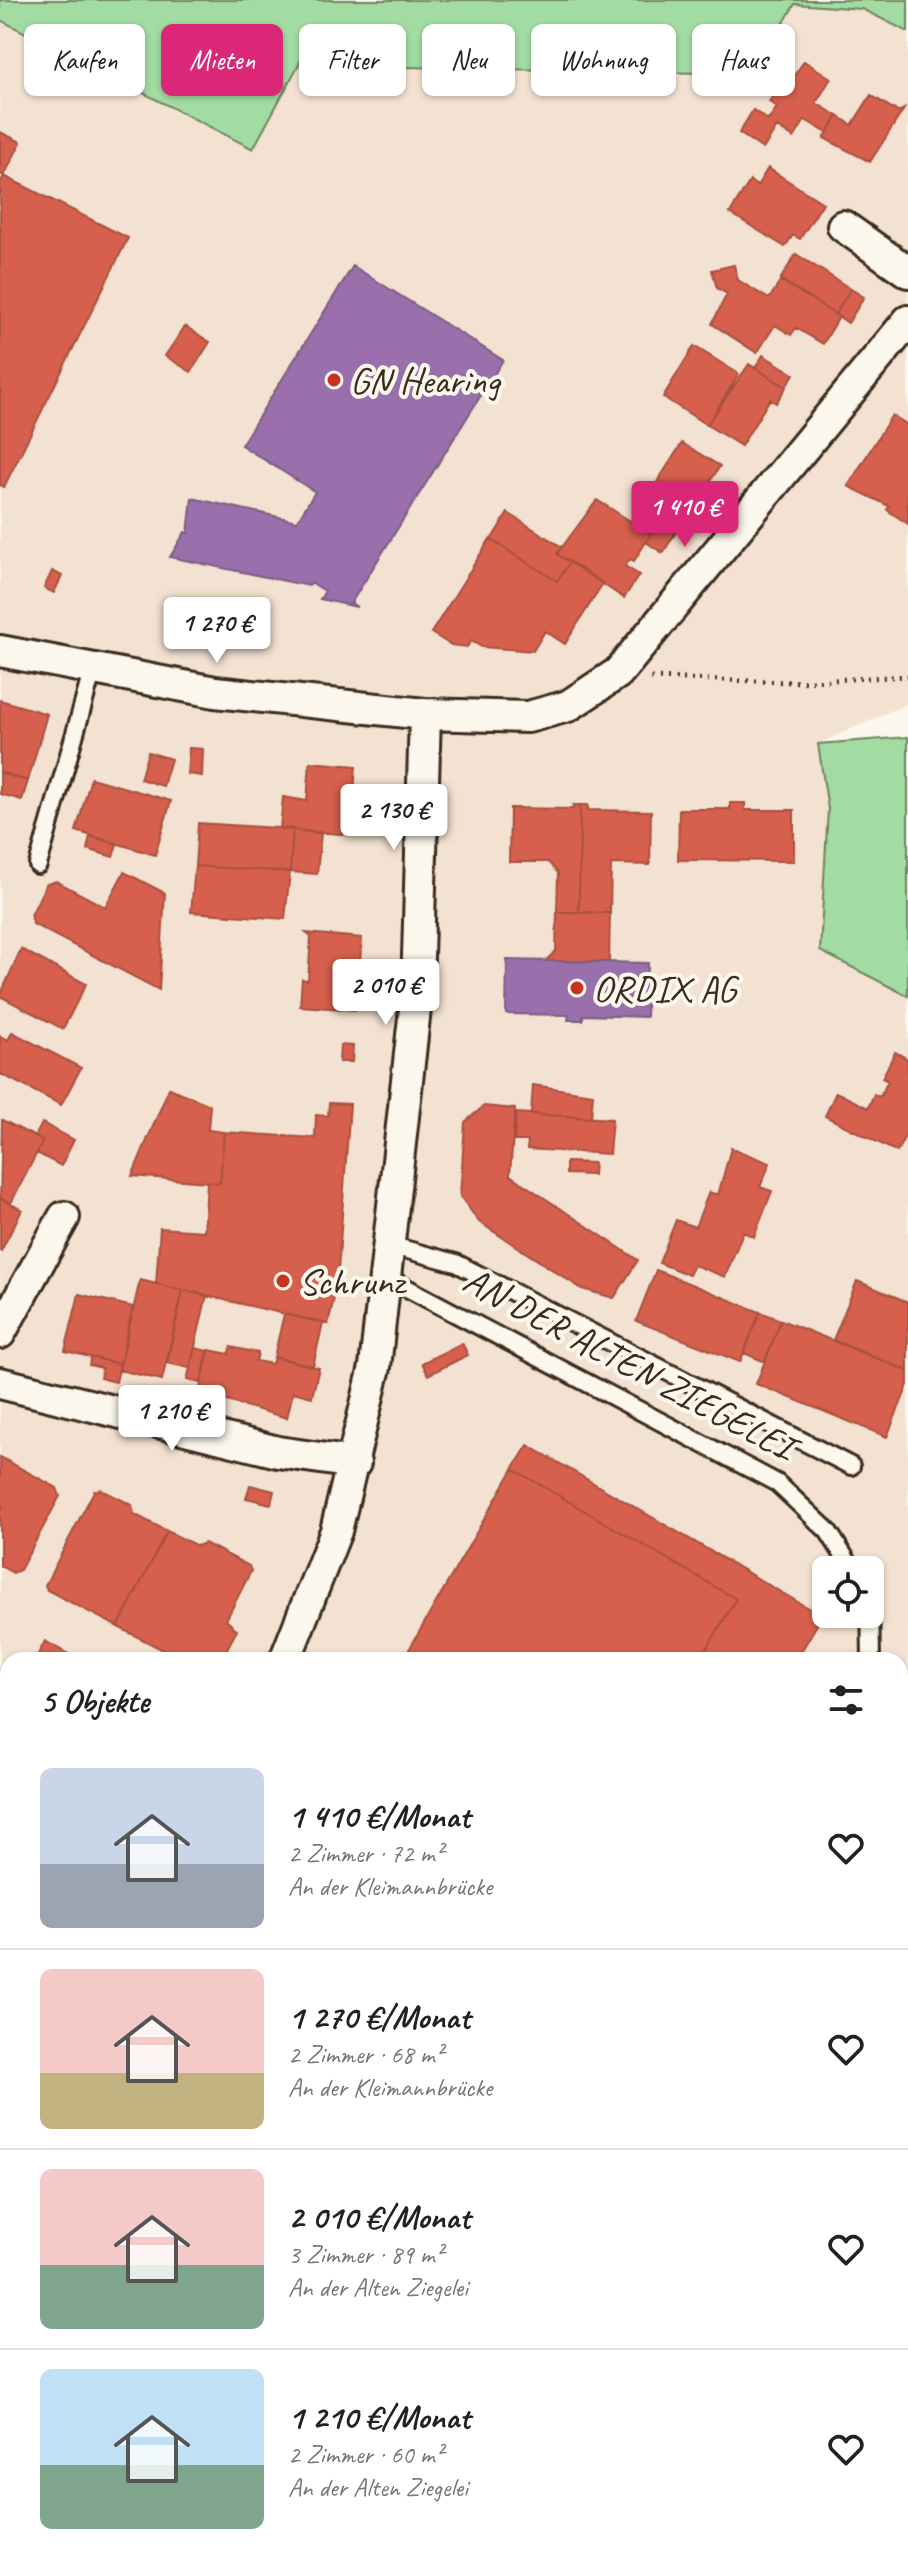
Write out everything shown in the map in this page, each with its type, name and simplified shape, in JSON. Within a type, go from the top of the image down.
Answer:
[{"type":"street","points":[[843,226],[908,272]]},
{"type":"street","points":[[0,651],[215,692],[425,714],[528,717],[568,706],[618,673],[908,321]]},
{"type":"street","points":[[288,1652],[336,1531],[355,1463],[375,1367],[417,991],[425,714]]},
{"type":"street","points":[[0,1333],[64,1217]]},
{"type":"street","points":[[0,1383],[278,1452],[355,1463]]},
{"type":"lane","points":[[38,865],[93,669]]},
{"type":"lane","points":[[389,1245],[456,1263],[851,1466]]},
{"type":"lane","name":"AN DER ALTEN ZIEGELEI","points":[[386,1277],[777,1483],[828,1531],[844,1556]]},
{"type":"lane","points":[[870,1628],[871,1652]]},
{"type":"path","points":[[618,673],[698,681],[792,682],[908,676]]},
{"type":"shaded area","points":[[795,4],[862,9],[908,32],[908,703],[818,744],[828,809],[820,950],[908,996],[908,1652],[0,1652],[0,20],[24,32],[24,96],[145,94],[253,149],[299,64],[299,96],[406,96],[406,31],[422,30],[422,96],[515,96],[515,24],[511,24]]},
{"type":"green space","points":[[0,0],[908,0],[908,32],[862,9],[795,4],[783,24],[692,24],[692,73],[676,72],[676,24],[531,24],[531,70],[515,69],[515,24],[422,24],[422,67],[406,67],[406,24],[299,24],[299,64],[283,94],[283,24],[161,24],[161,96],[282,96],[253,149],[145,94],[145,24],[24,24],[24,32],[0,20]]},
{"type":"green space","points":[[908,737],[908,996],[820,951],[828,809],[818,744]]},
{"type":"building: Handel","points":[[804,61],[831,78],[816,103],[838,116],[827,133],[805,120],[794,138],[777,127],[763,149],[739,133],[753,110],[768,120],[777,107],[769,102],[773,96],[795,96],[795,74]]},
{"type":"building: Handel","points":[[871,95],[898,112],[904,109],[870,162],[824,138],[838,116],[852,125]]},
{"type":"building: Handel","points":[[0,132],[21,142],[4,176],[0,174]]},
{"type":"building: Handel","points":[[768,168],[823,203],[800,239],[793,235],[785,247],[730,213],[750,181],[757,186]]},
{"type":"building: Handel","points":[[4,176],[128,238],[4,487],[0,485],[0,183]]},
{"type":"building: Handel","points":[[796,254],[851,289],[835,314],[780,280]]},
{"type":"building: Handel","points":[[734,265],[738,280],[769,299],[781,280],[839,317],[823,344],[796,328],[791,335],[775,325],[757,353],[712,324],[727,294],[717,288],[712,270]]},
{"type":"building: Handel","points":[[851,289],[864,297],[848,323],[835,314]]},
{"type":"building: Handel","points":[[185,326],[210,342],[191,372],[165,356]]},
{"type":"building: Handel","points":[[694,346],[739,374],[707,425],[663,397]]},
{"type":"building: Handel","points":[[763,355],[794,374],[786,387],[755,368]]},
{"type":"building: Handel","points":[[749,364],[786,387],[776,403],[770,399],[741,446],[707,425]]},
{"type":"building: Handel","points":[[892,415],[908,425],[908,524],[887,510],[889,506],[848,486]]},
{"type":"building: Handel","points":[[682,443],[720,466],[691,511],[678,502],[670,504],[668,496],[654,487]]},
{"type":"building: Handel","points":[[597,500],[651,534],[634,561],[630,559],[625,566],[639,575],[624,598],[557,554]]},
{"type":"building: Handel","points":[[652,511],[679,527],[663,553],[646,542],[651,534],[641,528]]},
{"type":"building: Handel","points":[[508,513],[562,547],[557,554],[570,562],[557,581],[491,540]]},
{"type":"building: Handel","points":[[490,539],[557,581],[570,562],[603,583],[565,644],[545,631],[533,651],[482,647],[471,641],[467,647],[451,645],[431,633]]},
{"type":"building: Handel","points":[[52,571],[62,576],[54,593],[44,588]]},
{"type":"building: Handel","points":[[0,700],[47,714],[28,781],[0,772]]},
{"type":"building: Handel","points":[[189,748],[203,749],[202,776],[187,774]]},
{"type":"building: Handel","points":[[148,752],[171,759],[163,786],[140,779]]},
{"type":"building: Handel","points":[[310,762],[356,766],[351,835],[280,829],[283,797],[307,801]]},
{"type":"building: Handel","points":[[0,773],[28,781],[22,800],[0,794]]},
{"type":"building: Handel","points":[[91,778],[171,801],[155,855],[76,831]]},
{"type":"building: Handel","points":[[730,803],[745,803],[745,810],[794,810],[794,861],[678,860],[679,809],[730,809]]},
{"type":"building: Handel","points":[[573,805],[580,805],[579,912],[557,912],[558,873],[548,862],[509,862],[510,808],[573,809]]},
{"type":"building: Handel","points":[[580,805],[588,805],[588,810],[651,811],[650,865],[611,864],[610,913],[579,912]]},
{"type":"building: Handel","points":[[198,823],[293,829],[290,872],[195,866]]},
{"type":"building: Handel","points":[[293,831],[321,833],[317,874],[290,872]]},
{"type":"building: Handel","points":[[90,836],[117,844],[113,857],[87,849]]},
{"type":"building: Handel","points":[[195,866],[290,872],[285,919],[191,912]]},
{"type":"building: Handel","points":[[124,872],[165,893],[159,990],[33,924],[31,915],[46,884],[56,881],[105,907]]},
{"type":"building: Handel","points":[[557,912],[610,913],[609,962],[545,961],[556,951]]},
{"type":"building: Handel","points":[[306,933],[362,938],[356,1010],[300,1006],[302,979],[308,980],[311,937]]},
{"type":"building: Handel","points":[[21,949],[86,984],[63,1029],[0,996]]},
{"type":"building: Handel","points":[[12,1032],[81,1068],[61,1105],[0,1076],[0,1036],[8,1040]]},
{"type":"building: Handel","points":[[340,1045],[353,1046],[352,1062],[339,1062]]},
{"type":"building: Handel","points":[[895,1052],[908,1059],[908,1130],[897,1152],[825,1116],[836,1092],[868,1108],[874,1094],[880,1097],[888,1081],[882,1078]]},
{"type":"building: Handel","points":[[533,1085],[593,1094],[591,1118],[531,1114]]},
{"type":"building: Handel","points":[[169,1088],[210,1105],[208,1130],[224,1132],[220,1183],[132,1176]]},
{"type":"building: Handel","points":[[329,1103],[350,1104],[337,1285],[328,1324],[156,1284],[160,1228],[204,1231],[207,1182],[220,1183],[224,1132],[315,1138],[316,1115],[328,1116]]},
{"type":"building: Handel","points":[[484,1106],[515,1109],[510,1175],[638,1260],[614,1298],[582,1289],[479,1222],[460,1196],[465,1122]]},
{"type":"building: Handel","points":[[516,1113],[612,1119],[609,1154],[527,1149],[528,1141],[514,1141]]},
{"type":"building: Handel","points":[[2,1120],[43,1141],[11,1203],[0,1198]]},
{"type":"building: Handel","points":[[42,1123],[74,1140],[61,1166],[37,1153],[43,1141],[35,1137]]},
{"type":"building: Handel","points":[[731,1148],[770,1163],[760,1187],[772,1191],[754,1237],[743,1232],[725,1277],[694,1265],[689,1275],[659,1263],[676,1220],[695,1227],[709,1192],[718,1195]]},
{"type":"building: Handel","points":[[566,1162],[594,1163],[593,1175],[566,1174]]},
{"type":"building: Handel","points":[[0,1198],[22,1210],[1,1251],[0,1251]]},
{"type":"building: Handel","points":[[656,1270],[760,1312],[740,1362],[636,1321]]},
{"type":"building: Handel","points":[[140,1280],[183,1290],[162,1380],[119,1370]]},
{"type":"building: Handel","points":[[857,1281],[908,1302],[908,1371],[833,1340]]},
{"type":"building: Handel","points":[[183,1290],[207,1295],[190,1368],[167,1363]]},
{"type":"building: Handel","points":[[79,1294],[133,1307],[120,1364],[65,1351]]},
{"type":"building: Handel","points":[[760,1312],[781,1320],[765,1362],[744,1353]]},
{"type":"building: Handel","points":[[284,1314],[323,1323],[313,1366],[274,1357]]},
{"type":"building: Handel","points":[[781,1320],[908,1371],[908,1385],[887,1437],[756,1384]]},
{"type":"building: Handel","points":[[462,1343],[468,1355],[428,1375],[422,1363]]},
{"type":"building: Handel","points":[[231,1347],[258,1353],[256,1361],[272,1364],[274,1357],[319,1368],[312,1397],[293,1392],[287,1418],[199,1393],[209,1350],[229,1354]]},
{"type":"building: Handel","points":[[195,1348],[208,1351],[201,1383],[187,1380]]},
{"type":"building: Handel","points":[[91,1357],[120,1364],[116,1382],[100,1378],[102,1368],[89,1365]]},
{"type":"building: Handel","points":[[528,1445],[812,1610],[812,1628],[815,1628],[801,1652],[705,1652],[736,1599],[513,1469]]},
{"type":"building: Handel","points":[[0,1457],[57,1488],[60,1496],[20,1570],[13,1573],[0,1566],[0,1511],[3,1506],[0,1504]]},
{"type":"building: Handel","points":[[513,1469],[736,1599],[705,1652],[408,1652]]},
{"type":"building: Handel","points":[[250,1485],[274,1491],[271,1504],[246,1498]]},
{"type":"building: Handel","points":[[100,1489],[132,1505],[134,1514],[167,1531],[118,1627],[47,1590],[45,1585],[94,1491]]},
{"type":"building: Handel","points":[[167,1531],[197,1546],[205,1543],[249,1566],[251,1571],[226,1620],[237,1630],[225,1652],[167,1652],[118,1627]]},
{"type":"building: Handel","points":[[45,1641],[65,1652],[39,1652]]},
{"type":"building: Büros","points":[[353,266],[503,360],[351,603],[357,607],[320,599],[325,591],[312,583],[309,586],[170,557],[185,532],[188,533],[192,498],[297,521],[315,492],[241,445]]},
{"type":"building: Büros","name":"ORDIX AG","points":[[507,960],[648,963],[646,1017],[583,1015],[583,1020],[568,1020],[569,1015],[506,1014]]},
{"type":"place","name":"GN Hearing","points":[[334,380]]},
{"type":"place","name":"ORDIX AG","points":[[577,988]]},
{"type":"place","name":"Schrunz","points":[[283,1281]]}]
